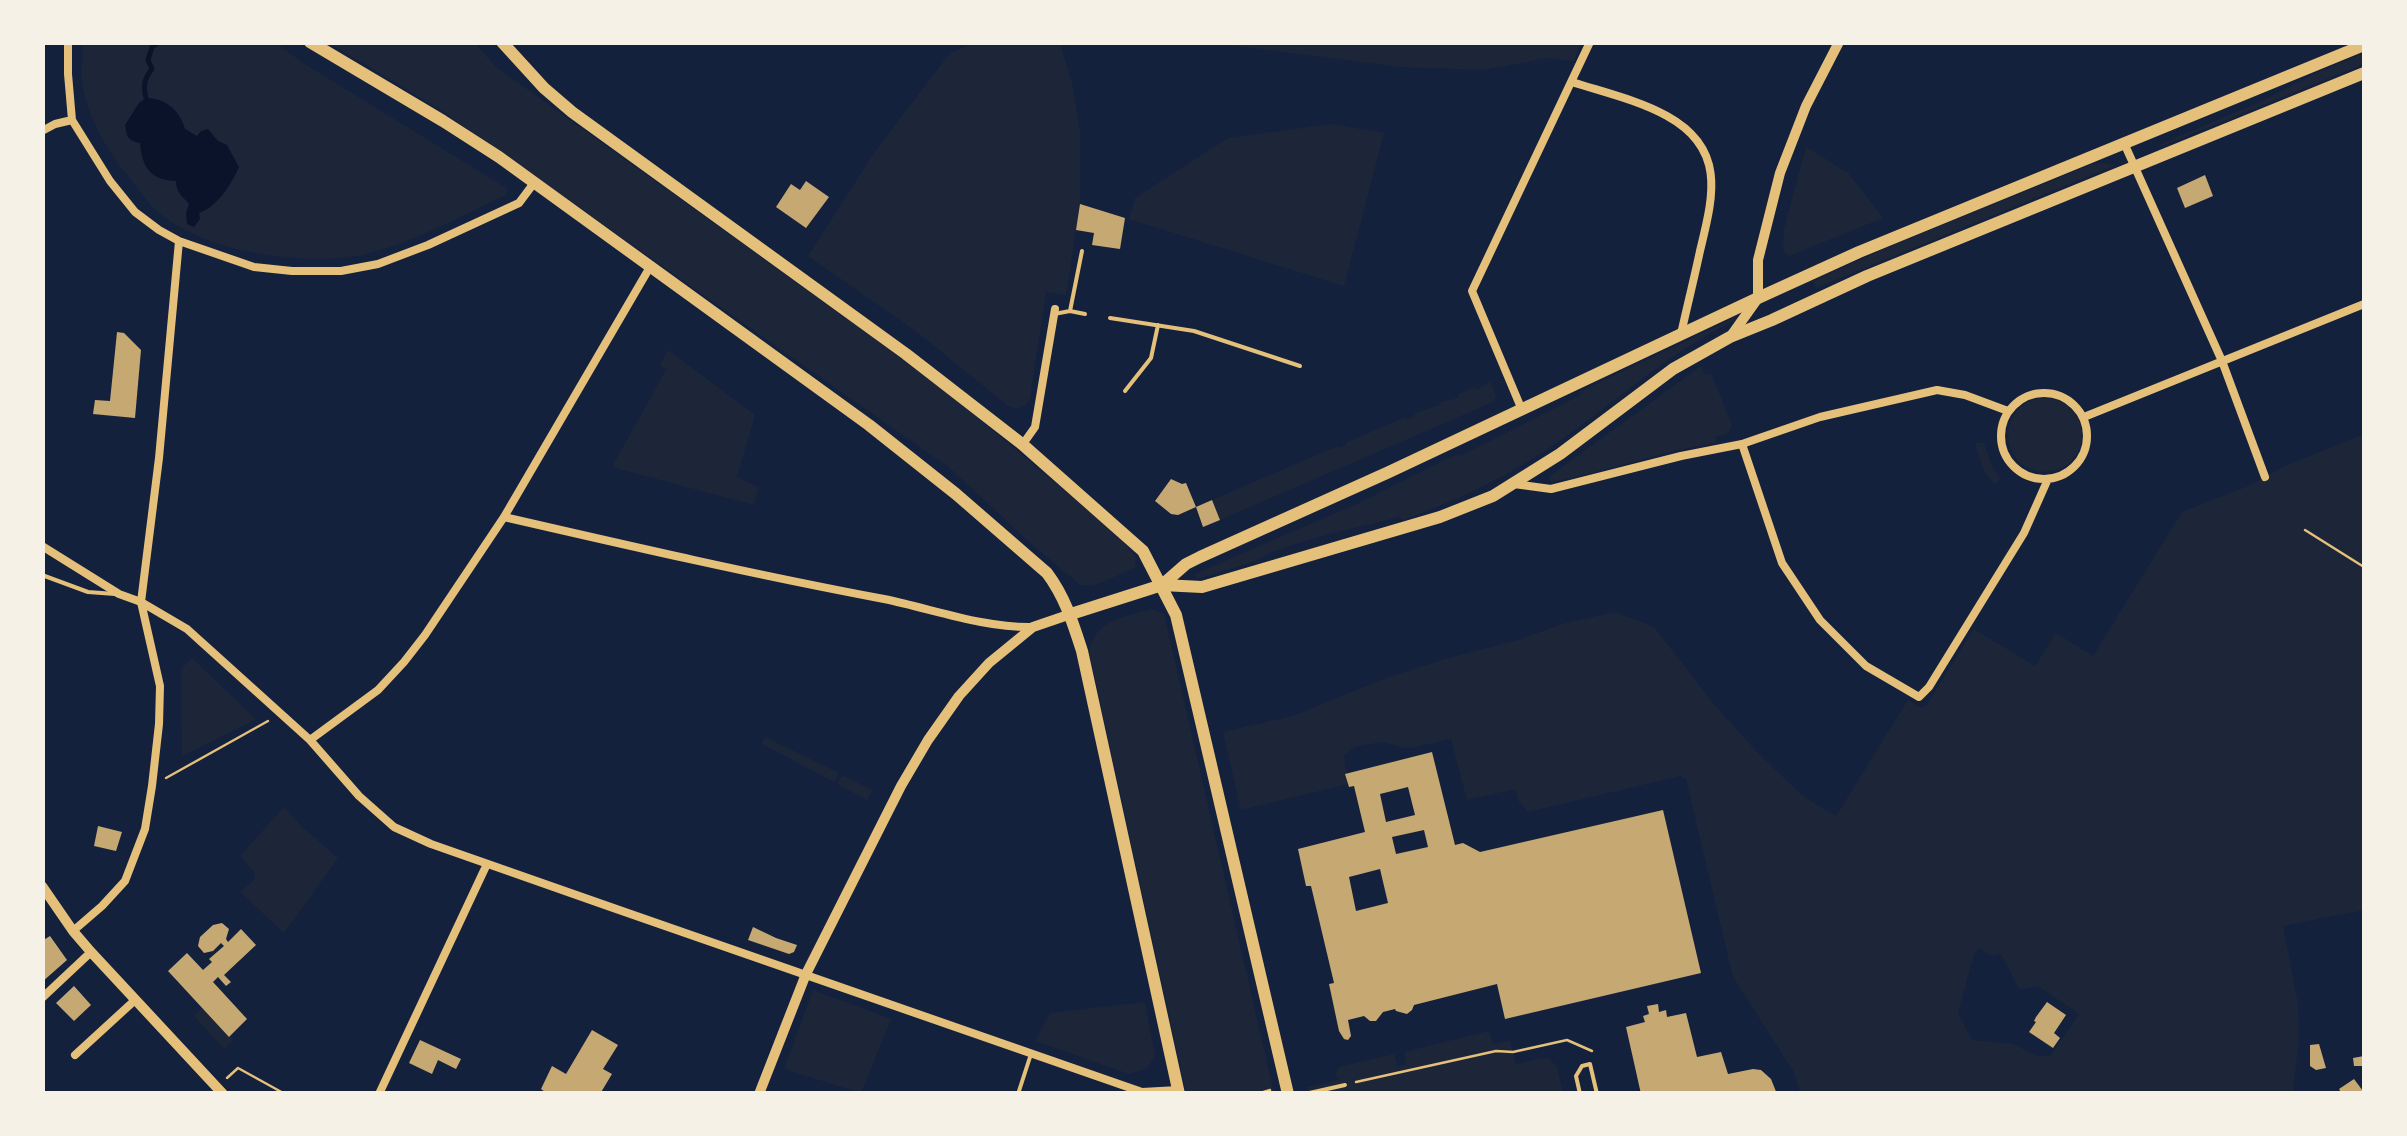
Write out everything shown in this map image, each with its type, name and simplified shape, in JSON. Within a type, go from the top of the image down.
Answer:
[{"type":"main road","points":[[310,42],[443,121],[650,266],[869,425],[1047,573],[1070,614],[1082,651],[1179,1092]]},
{"type":"main road","points":[[502,42],[572,112],[906,354],[1022,444],[1136,543],[1153,567],[1176,615],[1288,1094]]},
{"type":"main road","points":[[1162,585],[1200,556],[1389,472],[1758,298],[1932,221],[2364,44]]},
{"type":"main road","points":[[1070,614],[1162,585],[1202,586],[1440,517],[1492,496],[1560,454],[1673,369],[1730,336],[2364,73]]},
{"type":"street","points":[[68,42],[72,120],[134,212],[179,240],[254,267],[292,272],[341,271],[378,264],[519,203],[534,183]]},
{"type":"street","points":[[1522,410],[1472,291],[1590,42]]},
{"type":"street","points":[[1730,336],[1758,298],[1758,260],[1780,172],[1806,106],[1838,42]]},
{"type":"street","points":[[1572,82],[1672,118],[1688,130],[1708,162],[1711,204],[1681,336]]},
{"type":"street","points":[[42,131],[72,120]]},
{"type":"street","points":[[2124,143],[2222,362],[2265,476]]},
{"type":"street","points":[[73,931],[125,881],[145,829],[152,786],[160,686],[141,602],[179,240]]},
{"type":"street","points":[[310,740],[378,690],[425,635],[504,517],[650,266]]},
{"type":"street","points":[[2084,417],[2364,304]]},
{"type":"street","points":[[1022,444],[1035,427],[1055,311]]},
{"type":"street","points":[[1514,484],[1551,489],[1742,444],[1820,418],[1938,390],[2008,411]]},
{"type":"street","points":[[2054,393],[2076,406],[2084,417],[2085,452],[2060,476],[2034,478],[2021,473],[2004,452],[2002,424],[2016,402],[2028,395],[2054,393]]},
{"type":"street","points":[[1742,444],[1782,564],[1820,620],[1866,666],[1918,698],[2024,533],[2048,479]]},
{"type":"street","points":[[504,517],[757,576],[890,600],[1012,628],[1033,627],[1070,614]]},
{"type":"street","points":[[42,546],[119,594],[141,602],[186,629],[310,740],[359,796],[394,826],[431,844],[1142,1092],[1179,1092]]},
{"type":"street","points":[[760,1094],[806,974],[901,786],[958,696],[989,663],[1033,627]]},
{"type":"street","points":[[379,1094],[488,864]]},
{"type":"street","points":[[42,886],[91,952],[220,1090]]},
{"type":"street","points":[[42,998],[91,952]]},
{"type":"street","points":[[75,1055],[134,1001]]},
{"type":"lane","points":[[1070,312],[1082,251]]},
{"type":"lane","points":[[1055,311],[1085,314]]},
{"type":"lane","points":[[1110,318],[1194,331],[1300,366]]},
{"type":"lane","points":[[1125,391],[1151,358],[1158,325]]},
{"type":"lane","points":[[42,575],[88,592],[119,594]]},
{"type":"lane","points":[[1018,1094],[1030,1054]]},
{"type":"lane","points":[[1580,1094],[1576,1076],[1582,1066],[1590,1064],[1597,1094]]},
{"type":"lane","points":[[1305,1094],[1344,1084]]},
{"type":"path","points":[[2305,530],[2364,567]]},
{"type":"path","points":[[152,786],[280,714]]},
{"type":"path","points":[[1344,1084],[1496,1050],[1514,1052],[1568,1040],[1592,1052]]},
{"type":"path","points":[[220,1090],[238,1068],[286,1094]]},
{"type":"path","points":[[1257,1094],[1274,1090]]},
{"type":"shaded area","points":[[1581,42],[1574,61],[1547,58],[1484,70],[1401,67],[1212,43]]},
{"type":"shaded area","points":[[83,43],[276,43],[508,189],[506,195],[409,240],[349,257],[275,256],[223,245],[177,225],[153,208],[117,161],[103,140],[84,93]]},
{"type":"shaded area","points":[[329,43],[475,43],[495,66],[953,397],[1120,537],[1136,558],[1135,568],[1093,586],[1080,585],[951,469],[436,107]]},
{"type":"shaded area","points":[[975,43],[1060,43],[1080,130],[1080,204],[1066,295],[1046,292],[1030,398],[1017,409],[1008,406],[917,332],[808,256],[874,153],[950,53]]},
{"type":"shaded area","points":[[2364,53],[2364,64],[2157,148],[2163,143]]},
{"type":"shaded area","points":[[146,98],[171,106],[185,129],[197,136],[208,129],[227,145],[239,167],[223,194],[199,213],[194,227],[187,224],[189,204],[178,191],[176,181],[149,171],[140,143],[127,135],[125,125]]},
{"type":"shaded area","points":[[1331,124],[1384,133],[1344,286],[1129,219],[1135,198],[1228,138]]},
{"type":"shaded area","points":[[1806,147],[1848,173],[1883,218],[1789,256],[1783,250],[1784,229]]},
{"type":"shaded area","points":[[2102,163],[2116,165],[1816,288],[1813,281],[1891,246]]},
{"type":"shaded area","points":[[1734,318],[1661,365],[1543,452],[1475,490],[1403,520],[1399,517],[1303,542],[1197,579],[1195,574],[1462,455],[1579,396],[1581,391]]},
{"type":"shaded area","points":[[668,350],[755,415],[737,477],[758,487],[754,505],[612,467],[666,370],[660,365]]},
{"type":"shaded area","points":[[1701,366],[1705,375],[1711,373],[1732,425],[1729,433],[1715,437],[1716,443],[1573,478],[1549,480],[1550,476]]},
{"type":"shaded area","points":[[1490,381],[1496,396],[1493,402],[1220,520],[1212,500],[1458,398],[1475,387],[1477,390]]},
{"type":"shaded area","points":[[2045,398],[2071,409],[2082,435],[2071,461],[2045,472],[2019,461],[2008,435],[2019,409]]},
{"type":"shaded area","points":[[2364,434],[2364,910],[2283,926],[2298,1004],[2293,1093],[1800,1093],[1794,1072],[1733,977],[1686,779],[1680,776],[1528,812],[1515,789],[1467,800],[1451,739],[1405,748],[1382,742],[1354,747],[1344,756],[1348,784],[1241,810],[1223,732],[1293,716],[1448,658],[1615,612],[1654,627],[1759,754],[1804,797],[1836,816],[1908,700],[1921,708],[1926,706],[1974,629],[2035,666],[2056,633],[2093,656],[2182,512],[2246,487],[2283,467]],"holes":[[[1979,948],[1992,956],[2001,954],[2018,987],[2038,986],[2079,1014],[2050,1056],[2037,1056],[2013,1044],[1972,1040],[1958,1013],[1974,954]]]},
{"type":"shaded area","points":[[1975,443],[1984,443],[1992,467],[2001,478],[1995,485],[1984,472]]},
{"type":"shaded area","points":[[1151,609],[1164,614],[1274,1093],[1186,1093],[1089,651],[1104,626]]},
{"type":"shaded area","points":[[192,658],[256,719],[182,756],[181,669]]},
{"type":"shaded area","points":[[765,737],[839,773],[834,782],[762,744]]},
{"type":"shaded area","points":[[842,775],[872,790],[867,800],[837,784]]},
{"type":"shaded area","points":[[284,807],[338,858],[284,933],[240,892],[255,879],[255,873],[240,856]]},
{"type":"shaded area","points":[[813,990],[891,1019],[861,1093],[784,1069]]},
{"type":"shaded area","points":[[1145,1002],[1155,1056],[1147,1068],[1129,1074],[1035,1041],[1050,1013]]},
{"type":"shaded area","points":[[202,1008],[233,1040],[224,1049],[194,1016]]},
{"type":"shaded area","points":[[1489,1031],[1493,1044],[1510,1040],[1516,1064],[1548,1057],[1557,1067],[1563,1093],[1309,1094],[1307,1087],[1339,1080],[1335,1075],[1339,1067],[1394,1054],[1397,1066],[1406,1064],[1404,1052]]},
{"type":"building","points":[[2205,175],[2213,196],[2185,208],[2177,188]]},
{"type":"building","points":[[806,181],[829,197],[806,228],[776,207],[791,184],[800,190]]},
{"type":"building","points":[[1080,204],[1125,218],[1120,249],[1092,245],[1094,233],[1076,230]]},
{"type":"building","points":[[117,332],[124,333],[141,350],[135,418],[93,414],[95,400],[110,401]]},
{"type":"building","points":[[1171,479],[1186,483],[1196,507],[1171,514],[1155,501]]},
{"type":"building","points":[[1212,500],[1220,520],[1203,527],[1196,507]]},
{"type":"building","points":[[1432,752],[1455,845],[1463,843],[1480,852],[1663,810],[1701,973],[1505,1019],[1497,984],[1414,1005],[1407,1014],[1395,1009],[1383,1012],[1376,1021],[1364,1016],[1348,1020],[1351,1036],[1344,1039],[1339,1031],[1329,984],[1334,983],[1311,886],[1306,886],[1298,849],[1365,832],[1354,786],[1349,787],[1345,774]],"holes":[[[1408,787],[1415,815],[1386,822],[1380,794]],[[1424,830],[1428,847],[1396,854],[1392,837]],[[1380,869],[1388,903],[1356,911],[1349,877]]]},
{"type":"building","points":[[98,826],[122,832],[116,851],[94,846]]},
{"type":"building","points":[[222,923],[229,929],[228,942],[241,929],[256,945],[224,975],[231,982],[226,986],[218,977],[213,982],[247,1019],[229,1037],[168,971],[187,953],[203,970],[212,962],[209,959],[224,946],[221,943],[204,953],[198,946],[200,937],[213,925]]},
{"type":"building","points":[[753,927],[797,945],[794,952],[789,954],[748,940]]},
{"type":"building","points":[[50,936],[67,960],[42,982],[42,941]]},
{"type":"building","points":[[74,986],[91,1005],[74,1021],[56,1003]]},
{"type":"building","points":[[2047,1002],[2066,1015],[2054,1033],[2060,1038],[2053,1048],[2029,1032]]},
{"type":"building","points":[[1658,1004],[1659,1012],[1666,1010],[1667,1017],[1686,1013],[1697,1057],[1721,1052],[1728,1074],[1761,1070],[1771,1079],[1777,1094],[1641,1094],[1626,1027],[1645,1022],[1647,1006]]},
{"type":"building","points":[[592,1030],[618,1045],[603,1069],[612,1074],[600,1094],[548,1094],[541,1089],[552,1066],[566,1074]]},
{"type":"building","points":[[420,1040],[461,1059],[456,1069],[438,1060],[432,1074],[409,1063]]},
{"type":"building","points":[[2319,1044],[2326,1068],[2316,1070],[2310,1066],[2310,1045]]},
{"type":"building","points":[[2364,1056],[2364,1066],[2354,1066],[2353,1058]]},
{"type":"building","points":[[2354,1079],[2363,1091],[2342,1094],[2339,1089]]},
{"type":"waterway","points":[[146,98],[145,83],[152,69],[148,60],[152,47],[158,43]]}]
